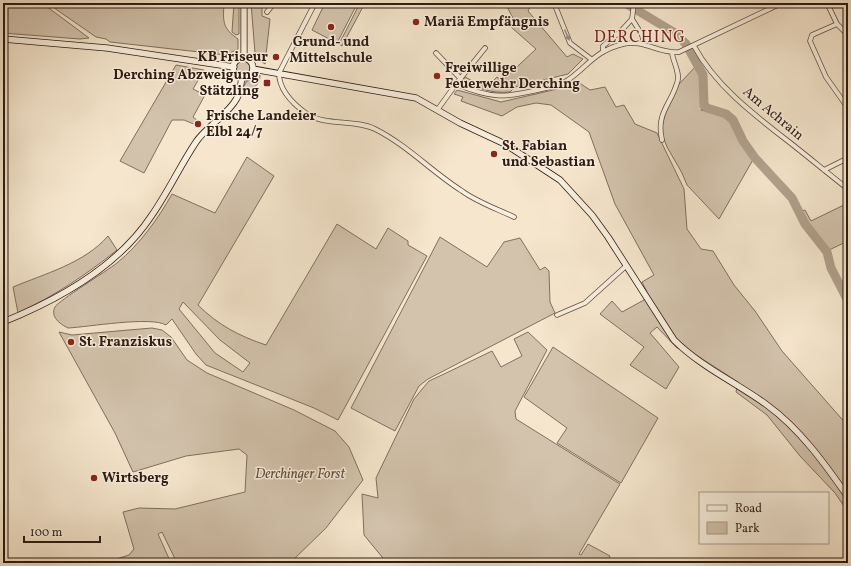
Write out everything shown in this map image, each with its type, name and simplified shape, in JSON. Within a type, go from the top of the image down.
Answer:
[{"type":"street","points":[[244,3],[244,58]]},
{"type":"street","points":[[267,12],[274,3]]},
{"type":"street","points":[[315,3],[279,73],[280,84],[284,91],[307,114],[371,127],[396,141],[462,192],[514,217]]},
{"type":"street","points":[[554,3],[570,43],[591,59]]},
{"type":"street","points":[[456,84],[486,94],[508,96],[566,82],[591,59],[603,51],[632,43],[644,44],[672,53],[686,50],[782,3]]},
{"type":"street","points":[[827,3],[837,24],[848,35]]},
{"type":"street","points":[[634,4],[632,18],[642,34],[644,44]]},
{"type":"street","points":[[603,51],[603,46],[620,32],[632,18]]},
{"type":"street","points":[[837,24],[812,35],[810,41],[826,77],[848,108]]},
{"type":"street","points":[[3,39],[100,47],[234,67]]},
{"type":"street","name":"Am Achrain","points":[[693,47],[703,64],[737,98],[848,189]]},
{"type":"street","points":[[438,109],[460,78],[485,48]]},
{"type":"street","points":[[436,53],[460,78]]},
{"type":"street","points":[[662,140],[660,130],[663,111],[678,83],[678,75],[673,62],[672,53]]},
{"type":"street","points":[[244,58],[251,62],[253,69],[249,75],[242,77],[236,74],[234,67],[237,60],[244,58]]},
{"type":"street","points":[[253,69],[408,96],[438,109],[460,123],[505,144],[560,180],[592,215],[608,237],[674,340],[687,353],[768,406],[809,445],[848,497]]},
{"type":"street","points":[[3,322],[43,304],[78,284],[109,261],[140,232],[152,216],[197,141],[237,99],[242,77]]},
{"type":"street","points":[[824,170],[848,158]]},
{"type":"street","points":[[557,315],[585,303],[626,266]]},
{"type":"green space","points":[[3,3],[42,3],[89,38],[80,39],[3,33]]},
{"type":"green space","points":[[47,3],[224,3],[224,19],[226,28],[238,39],[238,49],[226,55],[110,42],[106,39],[96,37]]},
{"type":"green space","points":[[234,3],[239,3],[239,34],[236,35],[232,32]]},
{"type":"green space","points":[[251,3],[264,6],[262,8],[262,16],[270,19],[265,64],[256,58]]},
{"type":"green space","name":"Grund- und Mittelschule","points":[[325,3],[346,3],[355,8],[337,43],[312,30]]},
{"type":"green space","points":[[360,3],[365,3],[342,46],[339,44]]},
{"type":"green space","points":[[505,3],[532,3],[528,11],[567,57],[573,54],[583,59],[568,74],[515,87],[510,92],[491,91],[462,81],[465,77],[486,88],[497,77],[502,81],[536,49],[511,27],[514,20]]},
{"type":"green space","points":[[240,61],[246,61],[250,65],[250,71],[246,75],[240,75],[236,71],[236,65]]},
{"type":"green space","points":[[699,63],[705,75],[706,101],[709,106],[701,110],[726,116],[733,123],[741,140],[754,158],[719,219],[687,185],[667,147],[661,131],[666,111],[679,84]]},
{"type":"green space","points":[[176,65],[204,70],[193,89],[205,95],[193,117],[198,121],[196,125],[184,120],[172,120],[144,173],[120,161]]},
{"type":"green space","points":[[260,75],[260,78],[254,88],[249,90],[243,88],[246,82]]},
{"type":"green space","points":[[575,80],[590,90],[605,87],[616,107],[624,105],[635,124],[657,133],[684,189],[687,229],[701,249],[713,251],[734,285],[755,311],[782,351],[848,426],[848,512],[835,493],[800,456],[767,415],[736,392],[738,382],[690,351],[677,348],[657,327],[650,333],[679,367],[666,389],[630,365],[644,347],[600,314],[612,301],[622,312],[644,300],[647,292],[642,282],[654,275],[615,204],[589,132],[551,105],[536,103],[517,107],[502,116],[461,101],[463,97],[454,94],[457,90],[501,102],[566,87]]},
{"type":"green space","points":[[247,157],[274,176],[198,305],[229,329],[266,345],[337,224],[376,249],[388,228],[408,241],[408,245],[427,256],[338,420],[314,408],[206,365],[196,354],[172,319],[166,325],[158,323],[134,322],[68,328],[59,322],[55,317],[54,311],[58,304],[117,263],[133,248],[155,222],[172,194],[215,213]],"holes":[[[183,302],[220,340],[250,363],[243,372],[215,353],[179,309]]]},
{"type":"green space","points":[[848,203],[848,241],[829,250],[816,235],[801,211],[805,210],[811,221]]},
{"type":"green space","points":[[108,236],[117,250],[94,268],[44,300],[18,313],[13,287],[76,261],[88,254]]},
{"type":"green space","points":[[440,237],[487,267],[504,242],[520,238],[540,270],[545,267],[549,271],[550,302],[555,313],[428,379],[419,386],[395,431],[351,408]]},
{"type":"green space","name":"Derchinger Forst","points":[[152,328],[162,330],[171,337],[187,360],[207,373],[294,410],[335,431],[349,447],[363,480],[326,528],[291,562],[177,563],[162,532],[158,534],[171,563],[104,563],[129,555],[134,549],[123,512],[139,508],[175,509],[245,492],[247,455],[239,449],[186,456],[133,472],[115,433],[59,332],[72,335]]},
{"type":"green space","points":[[528,332],[547,350],[515,411],[516,419],[620,484],[579,554],[581,555],[588,544],[610,556],[607,563],[387,563],[364,535],[362,494],[378,498],[376,478],[414,399],[429,381],[492,351],[501,367],[522,356],[514,339]]},
{"type":"green space","points":[[553,347],[658,418],[621,483],[557,443],[567,428],[524,397]]},
{"type":"waterway","points":[[625,3],[675,33],[686,44],[703,75],[704,105],[707,108],[726,114],[733,120],[743,141],[755,158],[792,198],[805,224],[827,252],[831,268],[848,301]]},
{"type":"place","name":"Mariä Empfängnis","points":[[416,22]]},
{"type":"place","name":"Grund- und Mittelschule","points":[[331,27]]},
{"type":"place","name":"KB Friseur","points":[[276,57]]},
{"type":"place","name":"Freiwillige Feuerwehr Derching","points":[[437,76]]},
{"type":"place","name":"Derching Abzweigung Stätzling","points":[[267,83]]},
{"type":"place","name":"Frische Landeier Elbl 24/7","points":[[198,124]]},
{"type":"place","name":"St. Fabian und Sebastian","points":[[494,154]]},
{"type":"place","name":"St. Franziskus","points":[[71,342]]},
{"type":"place","name":"Wirtsberg","points":[[94,478]]},
{"type":"district","name":"DERCHING","points":[[640,38]]}]
